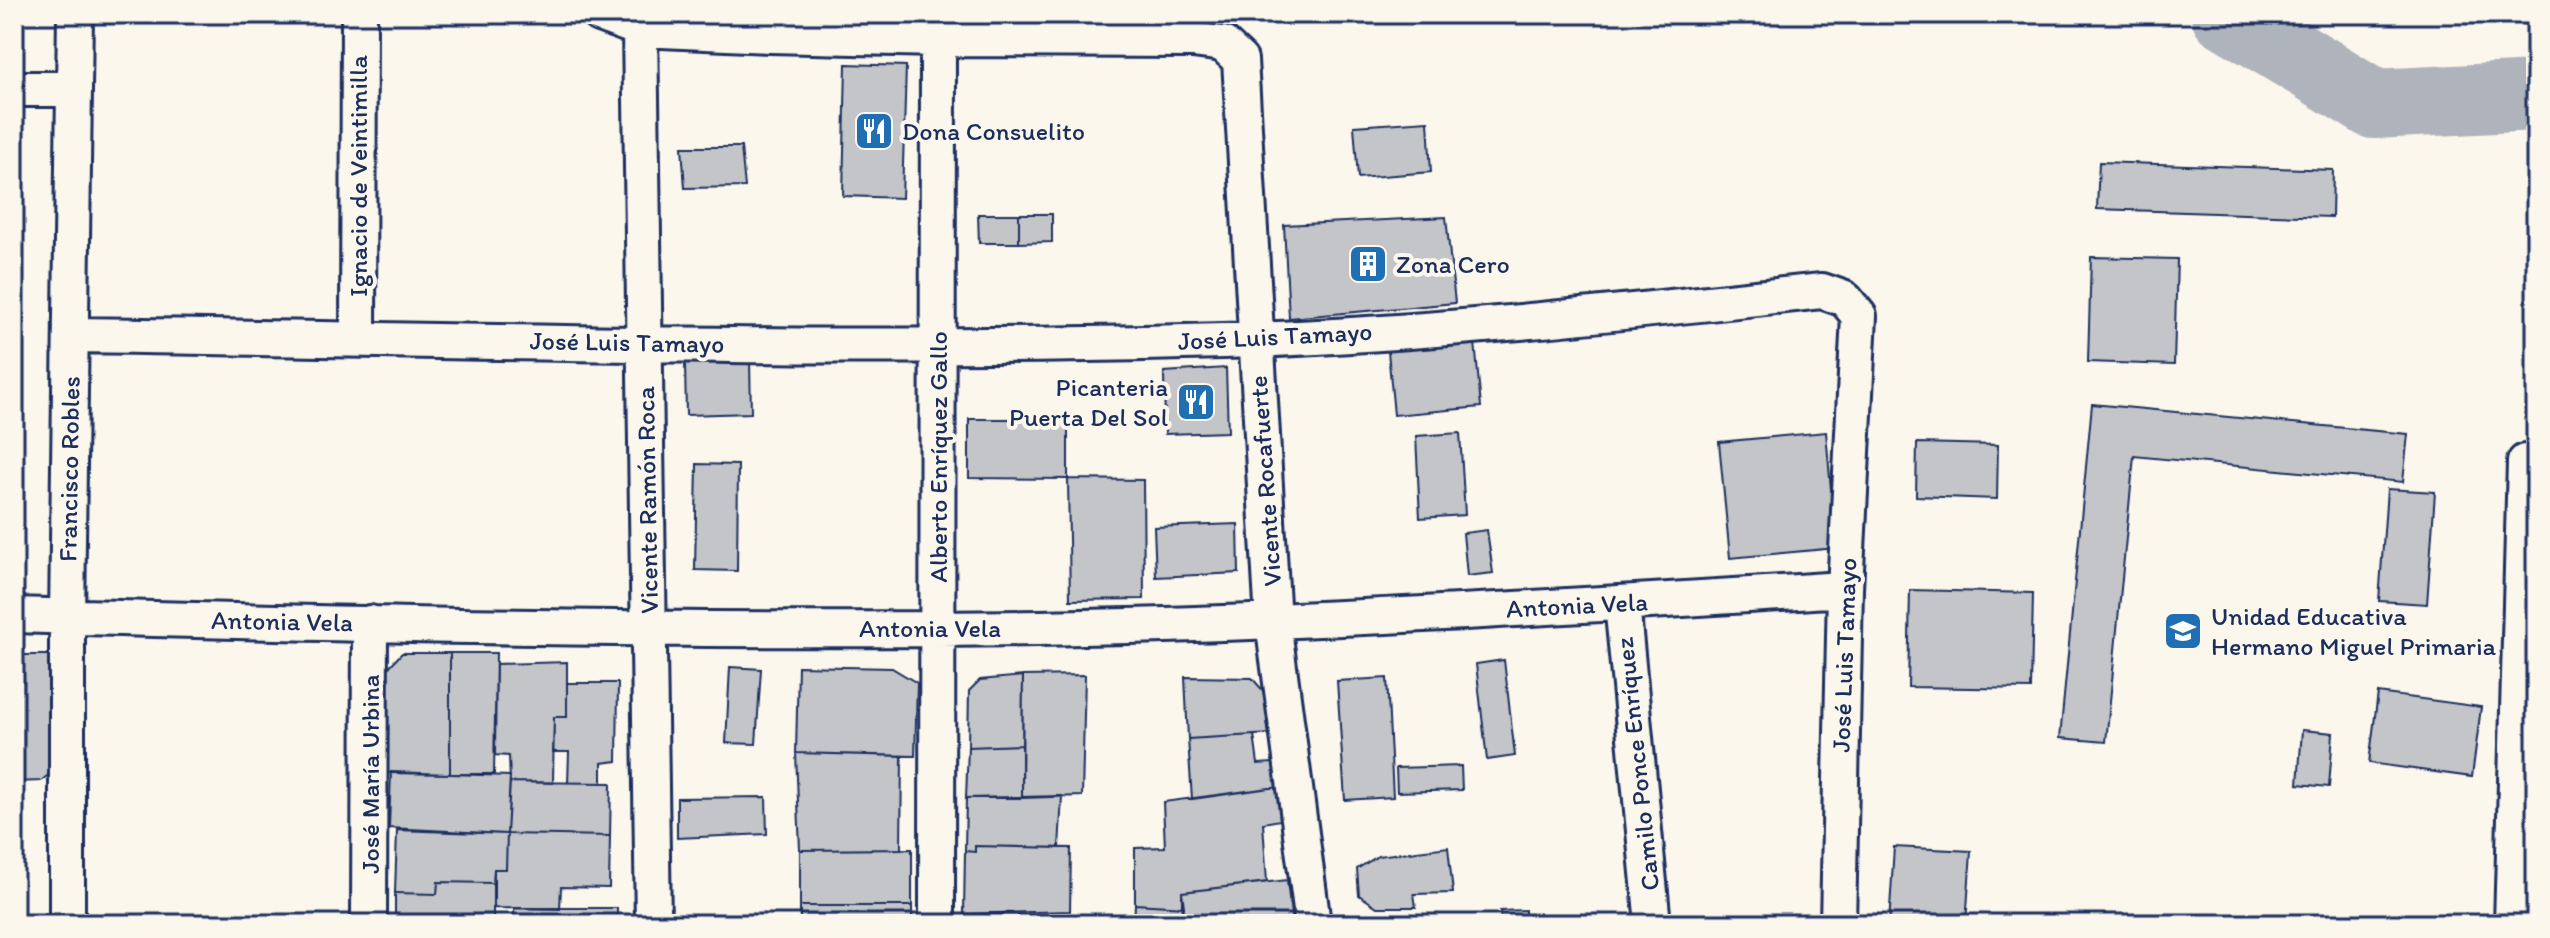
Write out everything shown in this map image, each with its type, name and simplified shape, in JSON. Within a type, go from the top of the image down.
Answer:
[{"type":"street","name":"Francisco Robles","points":[[67,924],[67,617],[75,14]]},
{"type":"street","name":"Ignacio de Veintimilla","points":[[358,339],[359,14]]},
{"type":"street","points":[[599,14],[640,29],[938,39]]},
{"type":"street","name":"Vicente Ramón Roca","points":[[640,29],[653,924]]},
{"type":"street","name":"Vicente Rocafuerte","points":[[938,39],[1193,40],[1223,44],[1240,60],[1273,622],[1313,924]]},
{"type":"street","name":"Alberto Enríquez Gallo","points":[[937,924],[938,39]]},
{"type":"street","points":[[14,89],[74,89]]},
{"type":"street","name":"José Luis Tamayo","points":[[71,335],[938,347],[1256,340],[1562,319],[1822,291],[1845,299],[1859,316],[1845,589],[1838,924]]},
{"type":"street","points":[[2512,924],[2525,462]]},
{"type":"street","name":"Antonia Vela","points":[[14,615],[649,628],[937,629],[1273,622],[1845,589]]},
{"type":"street","name":"Camilo Ponce Enríquez","points":[[1622,603],[1653,924]]},
{"type":"street","name":"José María Urbina","points":[[369,924],[370,623]]},
{"type":"building","name":"Dona Consuelito","points":[[846,64],[906,66],[902,198],[843,196]]},
{"type":"building","points":[[1428,121],[1431,172],[1358,178],[1354,126]]},
{"type":"building","points":[[682,147],[741,147],[745,187],[685,188]]},
{"type":"building","points":[[2099,162],[2333,170],[2332,217],[2097,209]]},
{"type":"building","points":[[978,214],[1019,214],[1019,243],[979,243]]},
{"type":"building","points":[[1019,214],[1052,214],[1052,242],[1019,243]]},
{"type":"building","name":"Zona Cero","points":[[1446,217],[1455,303],[1289,318],[1284,225]]},
{"type":"building","points":[[2091,257],[2177,259],[2174,365],[2088,362]]},
{"type":"building","points":[[1475,342],[1481,407],[1394,415],[1388,351]]},
{"type":"building","points":[[750,361],[751,413],[686,415],[685,363]]},
{"type":"building","name":"Picanteria Puerta Del Sol","points":[[1226,368],[1228,432],[1165,434],[1164,372]]},
{"type":"building","points":[[2092,404],[2408,434],[2403,482],[2134,456],[2106,742],[2060,738]]},
{"type":"building","points":[[969,419],[1068,419],[1068,479],[969,478]]},
{"type":"building","points":[[1826,432],[1836,548],[1730,558],[1719,442]]},
{"type":"building","points":[[1460,433],[1465,515],[1420,518],[1416,436]]},
{"type":"building","points":[[1917,443],[1998,445],[1997,499],[1916,496]]},
{"type":"building","points":[[697,464],[738,465],[737,571],[695,570]]},
{"type":"building","points":[[1068,479],[1143,480],[1144,599],[1070,600]]},
{"type":"building","points":[[2387,489],[2435,492],[2427,604],[2379,601]]},
{"type":"building","points":[[1238,524],[1239,573],[1156,577],[1154,527]]},
{"type":"building","points":[[1487,530],[1493,573],[1467,576],[1463,533]]},
{"type":"building","points":[[1910,590],[2033,593],[2031,689],[1908,687]]},
{"type":"building","points":[[402,653],[450,653],[450,774],[386,773],[386,670]]},
{"type":"building","points":[[450,653],[496,653],[494,774],[450,774]]},
{"type":"building","points":[[14,655],[63,655],[53,771],[41,781],[14,782]]},
{"type":"building","points":[[1504,660],[1515,756],[1487,760],[1476,664]]},
{"type":"building","points":[[567,662],[567,717],[554,717],[553,783],[510,782],[509,756],[495,755],[496,664]]},
{"type":"building","points":[[798,666],[892,668],[917,683],[915,756],[796,753]]},
{"type":"building","points":[[730,667],[761,669],[756,744],[726,743]]},
{"type":"building","points":[[1085,675],[1082,796],[1022,798],[1023,676]]},
{"type":"building","points":[[1023,676],[1022,745],[968,747],[969,691],[980,680]]},
{"type":"building","points":[[1185,677],[1252,678],[1266,694],[1271,734],[1188,739]]},
{"type":"building","points":[[1387,678],[1393,797],[1345,800],[1337,681]]},
{"type":"building","points":[[567,683],[618,683],[617,761],[602,763],[602,783],[568,783],[569,752],[553,752],[554,717],[567,717]]},
{"type":"building","points":[[2378,693],[2481,707],[2472,777],[2369,763]]},
{"type":"building","points":[[2302,730],[2333,733],[2329,787],[2298,784]]},
{"type":"building","points":[[1254,735],[1258,764],[1273,763],[1278,787],[1192,799],[1188,739]]},
{"type":"building","points":[[1022,745],[1022,798],[966,798],[968,747]]},
{"type":"building","points":[[796,753],[902,756],[901,849],[800,850]]},
{"type":"building","points":[[1461,766],[1462,790],[1397,792],[1396,768]]},
{"type":"building","points":[[391,772],[510,776],[507,834],[389,828]]},
{"type":"building","points":[[510,782],[611,783],[610,836],[507,834]]},
{"type":"building","points":[[1278,787],[1280,820],[1263,823],[1267,882],[1182,892],[1184,907],[1135,904],[1135,848],[1165,847],[1163,802]]},
{"type":"building","points":[[1062,796],[1059,848],[975,846],[975,852],[965,851],[966,798]]},
{"type":"building","points":[[766,797],[767,834],[677,838],[677,798]]},
{"type":"building","points":[[397,830],[507,834],[506,869],[494,869],[493,883],[438,882],[437,894],[395,893]]},
{"type":"building","points":[[507,834],[610,836],[609,888],[561,887],[560,909],[494,908],[494,869],[506,869]]},
{"type":"building","points":[[975,846],[1071,848],[1070,911],[964,914],[965,851],[975,852]]},
{"type":"building","points":[[1448,847],[1453,893],[1414,894],[1416,907],[1377,907],[1359,895],[1357,869],[1378,856]]},
{"type":"building","points":[[1894,847],[1971,851],[1966,924],[1889,924]]},
{"type":"building","points":[[912,849],[912,906],[800,906],[800,850]]},
{"type":"building","points":[[1287,880],[1292,924],[1182,924],[1182,892]]},
{"type":"building","points":[[438,882],[493,883],[493,924],[395,924],[395,893],[437,894]]},
{"type":"building","points":[[1135,904],[1184,907],[1182,924],[1134,924]]},
{"type":"building","points":[[800,906],[912,906],[912,924],[800,924]]},
{"type":"building","points":[[514,908],[617,908],[617,924],[514,924]]},
{"type":"building","points":[[1525,910],[1525,924],[1501,924],[1500,911]]},
{"type":"building","points":[[1018,913],[1018,924],[965,924],[964,914]]},
{"type":"waterway","points":[[2226,14],[2374,104],[2536,96]]},
{"type":"place","name":"Dona Consuelito","points":[[874,131]]},
{"type":"place","name":"Zona Cero","points":[[1368,264]]},
{"type":"place","name":"Picanteria Puerta Del Sol","points":[[1196,402]]},
{"type":"place","name":"Unidad Educativa Hermano Miguel Primaria","points":[[2183,631]]}]
